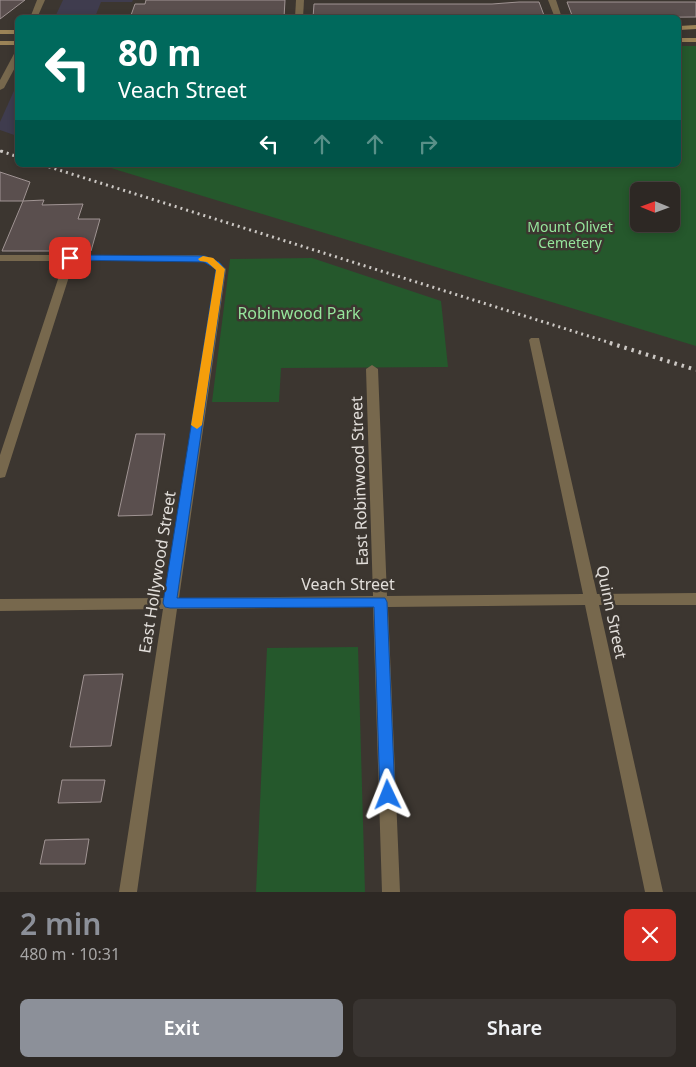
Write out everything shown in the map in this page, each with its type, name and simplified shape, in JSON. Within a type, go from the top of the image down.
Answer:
[{"type":"main road","points":[[681,28],[696,28]]},
{"type":"main road","points":[[1,33],[15,32]]},
{"type":"main road","points":[[681,40],[696,40]]},
{"type":"main road","points":[[0,43],[15,43]]},
{"type":"street","points":[[34,15],[42,0]]},
{"type":"street","points":[[299,15],[300,0]]},
{"type":"street","points":[[552,0],[558,15]]},
{"type":"street","points":[[0,88],[15,60]]},
{"type":"street","points":[[0,258],[70,258],[0,474]]},
{"type":"street","name":"East Hollywood Street","points":[[70,258],[198,258],[212,262],[221,269],[128,892]]},
{"type":"street","name":"Quinn Street","points":[[535,340],[654,892]]},
{"type":"street","name":"East Robinwood Street","points":[[372,369],[391,892]]},
{"type":"street","name":"Veach Street","points":[[0,605],[696,599]]},
{"type":"shaded area","points":[[63,0],[133,0],[132,2],[101,2],[96,15],[56,15]]},
{"type":"shaded area","points":[[15,88],[15,135],[0,130],[0,122]]},
{"type":"green space","name":"Mount Olivet Cemetery","points":[[681,46],[696,46],[696,346],[108,167],[681,167]]},
{"type":"green space","name":"Robinwood Park","points":[[312,258],[441,301],[448,367],[281,368],[279,402],[212,402],[230,259]]},
{"type":"green space","points":[[358,647],[365,892],[256,892],[267,648]]},
{"type":"building","points":[[0,0],[25,0],[0,19]]},
{"type":"building","points":[[146,0],[285,0],[284,15],[131,15],[135,4],[145,4]]},
{"type":"building","points":[[539,2],[544,15],[313,15],[314,4],[492,4]]},
{"type":"building","points":[[567,2],[696,2],[696,17],[681,17],[681,15],[572,15]]},
{"type":"building","points":[[0,172],[30,182],[23,201],[0,201]]},
{"type":"building","points":[[44,200],[42,205],[83,204],[78,219],[100,219],[91,251],[2,251],[23,201]]},
{"type":"building","points":[[136,434],[165,434],[152,515],[118,516]]},
{"type":"building","points":[[123,674],[111,746],[70,747],[84,675]]},
{"type":"building","points":[[62,780],[105,780],[101,802],[58,803]]},
{"type":"building","points":[[89,839],[85,864],[40,864],[45,840]]},
{"type":"railway","points":[[3,152],[15,156]]},
{"type":"railway","points":[[49,167],[614,344]]},
{"type":"railway","points":[[610,343],[696,370]]},
{"type":"slow traffic","points":[[197,425],[221,269],[210,260],[203,259]]},
{"type":"route","points":[[70,258],[205,259],[210,260],[221,269],[170,603],[380,602],[388,795]]}]
